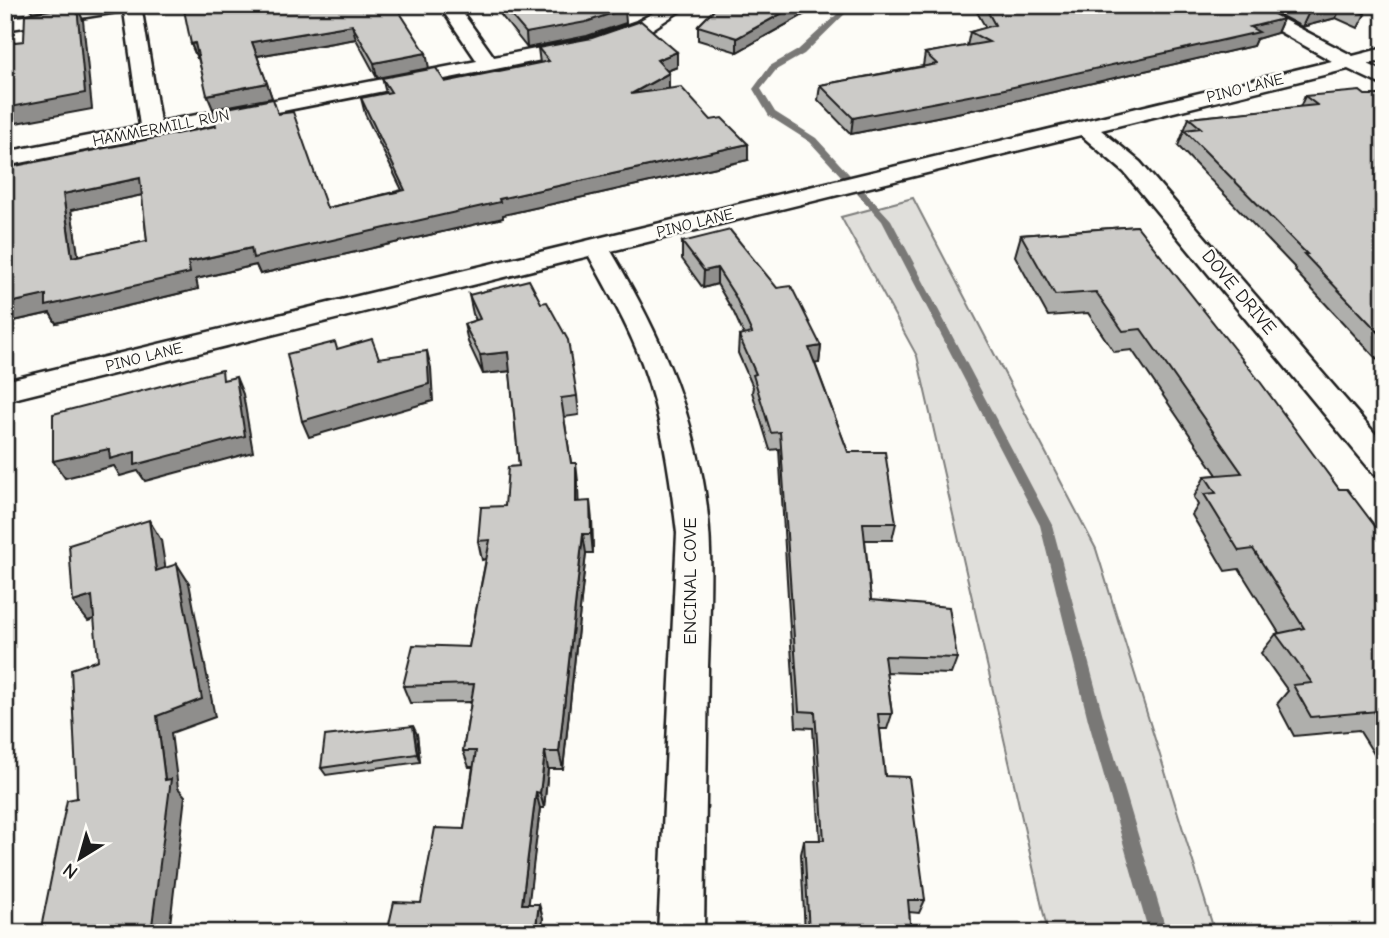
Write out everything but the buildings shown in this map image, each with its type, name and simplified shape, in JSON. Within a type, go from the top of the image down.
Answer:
[{"type":"street","points":[[5,25],[130,5],[151,130]]},
{"type":"street","points":[[447,5],[489,64]]},
{"type":"street","name":"HAMMERMILL RUN","points":[[5,159],[619,36],[644,26],[680,5]]},
{"type":"street","points":[[1241,5],[1384,80]]},
{"type":"street","name":"PINO LANE","points":[[5,391],[1384,54]]},
{"type":"street","name":"DOVE DRIVE","points":[[1086,128],[1132,167],[1384,465]]},
{"type":"street","name":"ENCINAL COVE","points":[[596,247],[636,318],[656,363],[673,412],[685,467],[694,533],[681,933]]},
{"type":"shaded area","points":[[913,198],[1096,549],[1215,933],[1048,933],[917,356],[841,217]]},
{"type":"waterway","points":[[851,5],[801,52],[773,68],[757,89],[772,114],[813,140],[886,220],[1046,525],[1096,720],[1158,933]]}]
